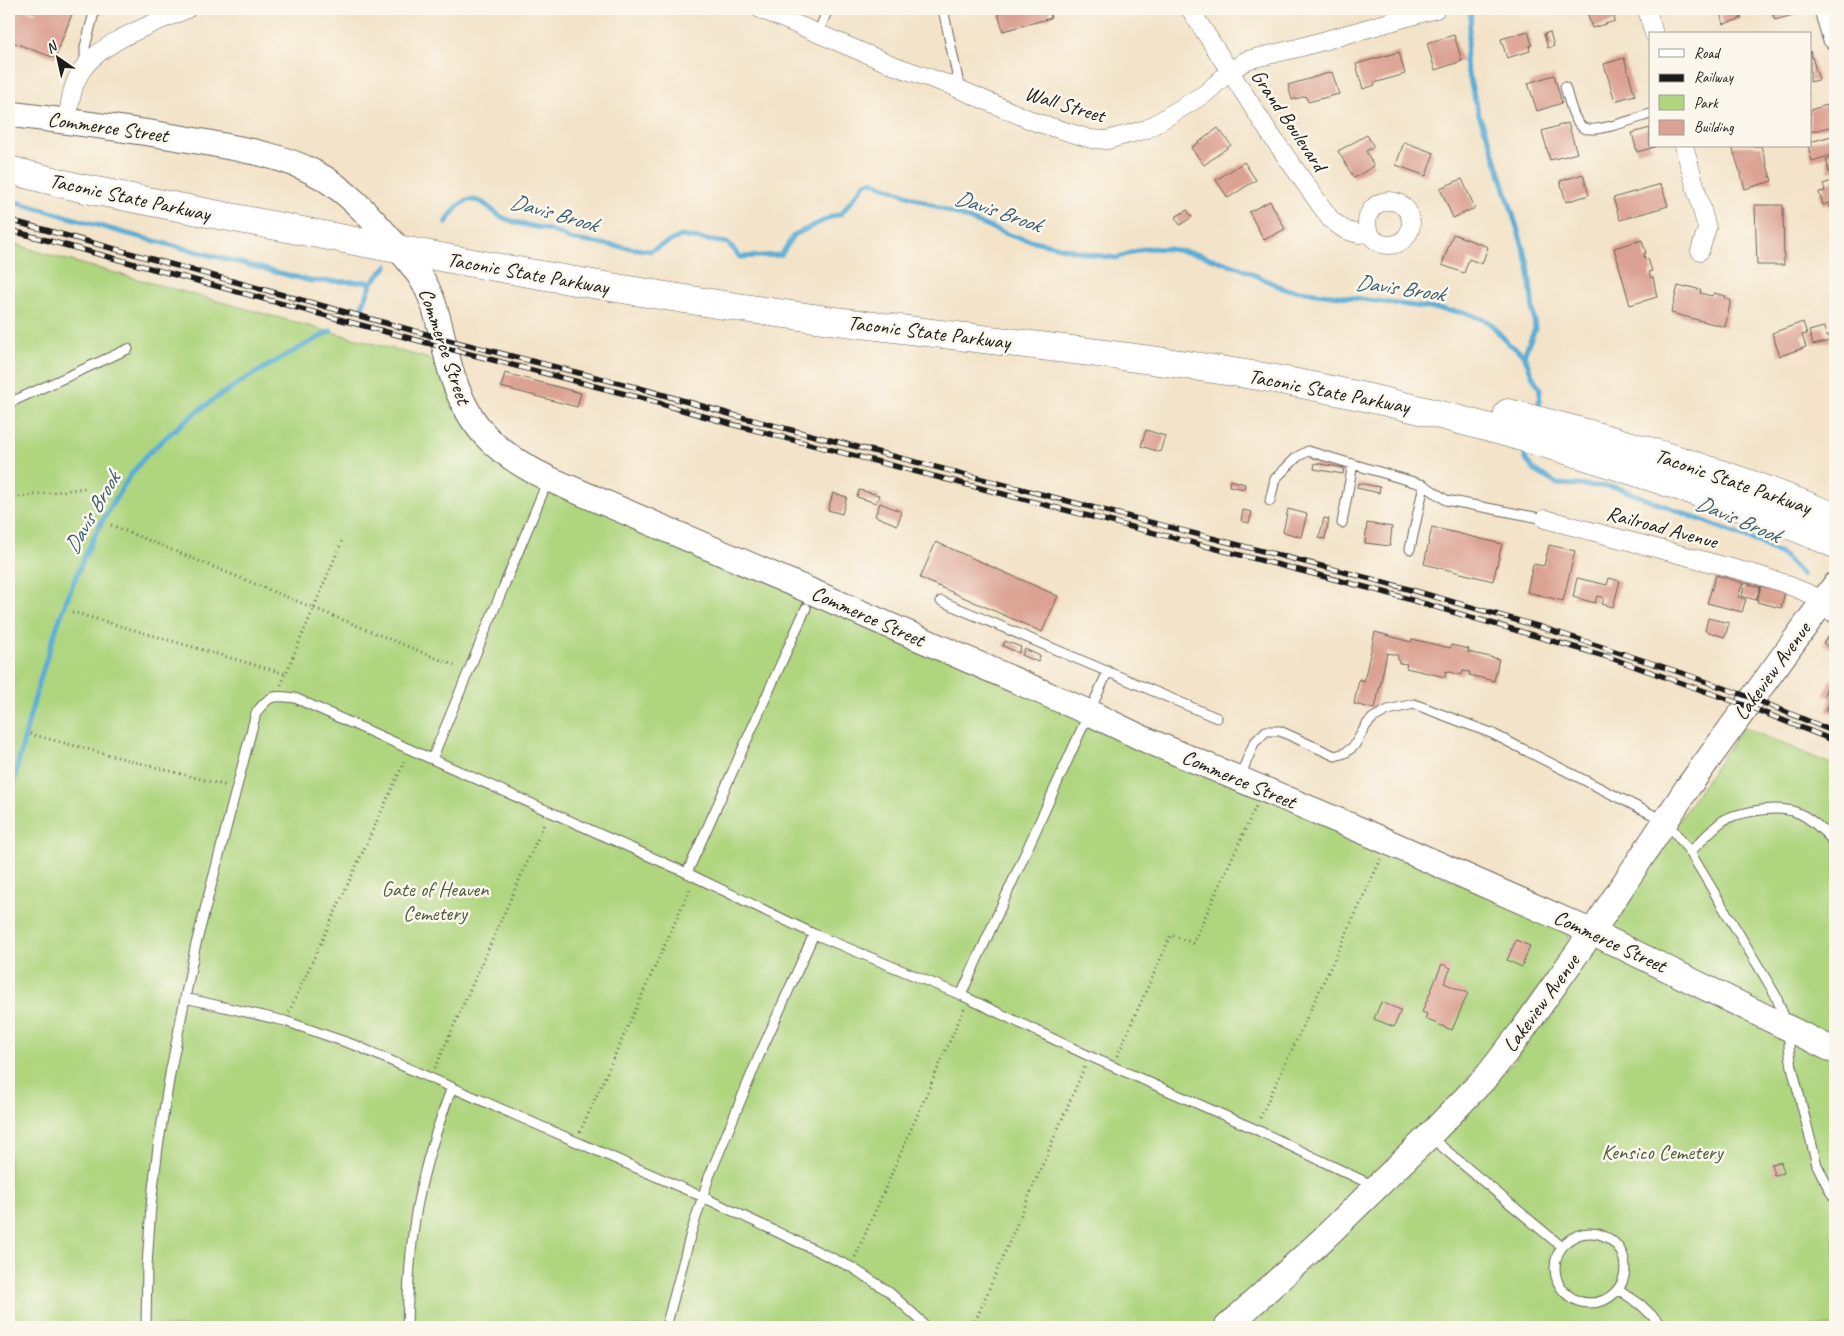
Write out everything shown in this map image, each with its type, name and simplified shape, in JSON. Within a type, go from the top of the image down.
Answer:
[{"type":"highway","name":"Taconic State Parkway","points":[[9,152],[148,185],[514,254],[684,283],[864,308],[1198,350],[1349,376],[1537,420],[1647,451],[1757,486],[1835,517]]},
{"type":"highway","name":"Taconic State Parkway","points":[[9,170],[81,188],[399,249],[509,270],[688,300],[1203,368],[1372,398],[1484,425],[1594,458],[1748,510],[1835,544]]},
{"type":"street","points":[[67,120],[77,77],[85,64],[111,44],[187,9]]},
{"type":"street","name":"Wall Street","points":[[760,9],[783,13],[818,33],[895,66],[960,89],[1035,122],[1091,139],[1107,140],[1147,130],[1206,93],[1229,72],[1247,60],[1298,48],[1436,9]]},
{"type":"street","name":"Grand Boulevard","points":[[1190,9],[1270,134],[1331,220],[1345,230],[1358,234],[1369,234]]},
{"type":"street","points":[[1647,9],[1653,32]]},
{"type":"street","points":[[1827,9],[1835,37]]},
{"type":"street","name":"Commerce Street","points":[[9,114],[67,120],[216,144],[259,153],[309,170],[329,181],[354,202],[399,249],[417,272],[439,318],[454,379],[462,402],[475,423],[498,448],[521,466],[1090,713],[1144,739],[1389,842],[1592,932],[1835,1051]]},
{"type":"street","points":[[1685,148],[1706,228],[1700,251]]},
{"type":"street","name":"Railroad Avenue","points":[[1545,519],[1758,575],[1783,583],[1828,603]]},
{"type":"street","name":"Lakeview Avenue","points":[[1227,1327],[1322,1240],[1429,1136],[1488,1075],[1522,1031],[1592,932],[1667,822],[1693,780],[1828,603]]},
{"type":"lane","points":[[85,64],[85,47],[95,9]]},
{"type":"lane","points":[[818,33],[828,9]]},
{"type":"lane","points":[[943,9],[960,89]]},
{"type":"lane","points":[[1565,87],[1574,115],[1581,126],[1587,129],[1600,129],[1649,114]]},
{"type":"lane","points":[[9,403],[128,349]]},
{"type":"lane","points":[[1270,501],[1275,480],[1296,457],[1308,451],[1424,484],[1446,500],[1545,519]]},
{"type":"lane","points":[[1342,523],[1353,464]]},
{"type":"lane","points":[[432,759],[549,479]]},
{"type":"lane","points":[[1410,549],[1424,484]]},
{"type":"lane","points":[[941,601],[1217,718]]},
{"type":"lane","points":[[691,875],[806,608]]},
{"type":"lane","points":[[964,998],[1108,671]]},
{"type":"lane","points":[[146,1327],[148,1246],[158,1147],[185,998],[201,922],[256,713],[264,702],[277,695],[295,698],[410,751],[432,759],[691,875],[814,934],[964,998],[1255,1129],[1376,1187]]},
{"type":"lane","points":[[1239,779],[1254,743],[1266,731],[1280,731],[1335,756],[1345,753],[1354,746],[1367,724],[1373,718],[1388,710],[1414,704],[1491,733],[1667,822],[1690,852],[1775,994],[1789,1029],[1792,1067],[1817,1165],[1835,1198]]},
{"type":"lane","points":[[1690,852],[1725,820],[1742,813],[1767,809],[1788,809],[1807,818],[1835,843]]},
{"type":"lane","points":[[666,1327],[709,1177],[759,1056],[814,934]]},
{"type":"lane","points":[[185,998],[285,1021],[357,1046],[703,1197],[851,1267],[888,1291],[919,1319],[925,1327]]},
{"type":"lane","points":[[407,1327],[412,1244],[418,1198],[440,1118],[452,1087]]},
{"type":"lane","points":[[1429,1136],[1562,1247]]},
{"type":"lane","points":[[1593,1232],[1604,1235],[1618,1247],[1624,1258],[1624,1278],[1618,1288],[1611,1296],[1600,1301],[1587,1303],[1575,1300],[1563,1290],[1556,1279],[1556,1258],[1562,1247],[1576,1236],[1593,1232]]},
{"type":"lane","points":[[1618,1288],[1641,1305],[1664,1327]]},
{"type":"path","points":[[9,498],[86,488]]},
{"type":"path","points":[[111,525],[468,671]]},
{"type":"path","points":[[277,695],[342,541]]},
{"type":"path","points":[[72,612],[286,674]]},
{"type":"path","points":[[9,662],[15,664]]},
{"type":"path","points":[[30,734],[235,788]]},
{"type":"path","points":[[285,1021],[410,751]]},
{"type":"path","points":[[1112,1065],[1171,935],[1193,943],[1264,789]]},
{"type":"path","points":[[431,1077],[550,812]]},
{"type":"path","points":[[1255,1129],[1389,842]]},
{"type":"path","points":[[576,1141],[691,875]]},
{"type":"path","points":[[851,1267],[964,998]]},
{"type":"path","points":[[968,1327],[974,1324],[1090,1056]]},
{"type":"green space","name":"Gate of Heaven Cemetery","points":[[9,242],[49,255],[437,361],[482,446],[1566,931],[1571,944],[1496,1046],[1458,1092],[1379,1169],[1363,1181],[1346,1202],[1213,1327],[9,1327]]},
{"type":"green space","name":"Kensico Cemetery","points":[[1743,727],[1835,766],[1835,1327],[1249,1327],[1515,1060]]},
{"type":"building","points":[[9,9],[23,9],[35,13],[36,9],[74,9],[55,58],[9,41]]},
{"type":"building","points":[[997,9],[1049,9],[1051,18],[1003,31]]},
{"type":"building","points":[[1586,9],[1612,9],[1615,21],[1592,28]]},
{"type":"building","points":[[1771,9],[1799,9],[1800,13],[1775,20]]},
{"type":"building","points":[[1739,10],[1741,19],[1723,24],[1721,15]]},
{"type":"building","points":[[1528,31],[1532,45],[1529,46],[1530,51],[1507,58],[1501,39]]},
{"type":"building","points":[[1550,32],[1554,46],[1548,48],[1544,34]]},
{"type":"building","points":[[1454,35],[1462,61],[1435,70],[1427,43]]},
{"type":"building","points":[[1399,52],[1405,74],[1374,83],[1375,85],[1363,89],[1356,64]]},
{"type":"building","points":[[1812,57],[1819,80],[1812,82]]},
{"type":"building","points":[[1624,58],[1635,95],[1615,101],[1604,64]]},
{"type":"building","points":[[1332,72],[1339,94],[1308,102],[1306,96],[1292,100],[1288,85]]},
{"type":"building","points":[[1554,75],[1562,103],[1537,111],[1528,83]]},
{"type":"building","points":[[1827,105],[1833,126],[1812,131],[1812,109]]},
{"type":"building","points":[[1568,123],[1577,153],[1550,160],[1542,131]]},
{"type":"building","points":[[1218,128],[1231,145],[1204,165],[1191,148]]},
{"type":"building","points":[[1649,128],[1649,148],[1651,148],[1637,152],[1632,133]]},
{"type":"building","points":[[1367,135],[1374,147],[1366,151],[1374,166],[1354,178],[1338,151]]},
{"type":"building","points":[[1835,135],[1835,154],[1812,161],[1809,148],[1812,148],[1812,141]]},
{"type":"building","points":[[1404,142],[1434,153],[1426,176],[1396,165]]},
{"type":"building","points":[[1733,148],[1762,148],[1772,181],[1745,189]]},
{"type":"building","points":[[1835,156],[1835,170],[1829,172],[1826,159]]},
{"type":"building","points":[[1244,162],[1256,180],[1228,198],[1216,180]]},
{"type":"building","points":[[1583,174],[1589,195],[1566,202],[1560,181]]},
{"type":"building","points":[[1462,179],[1475,208],[1453,218],[1440,188]]},
{"type":"building","points":[[1835,180],[1835,205],[1829,207],[1828,203],[1823,205],[1819,192],[1825,191],[1823,184]]},
{"type":"building","points":[[1661,184],[1668,206],[1620,220],[1613,198]]},
{"type":"building","points":[[1270,201],[1285,229],[1264,240],[1249,212]]},
{"type":"building","points":[[1755,205],[1783,205],[1784,265],[1757,265]]},
{"type":"building","points":[[1187,210],[1192,217],[1180,225],[1175,217]]},
{"type":"building","points":[[1453,234],[1488,247],[1482,264],[1469,259],[1464,273],[1442,265]]},
{"type":"building","points":[[1642,240],[1646,253],[1644,253],[1645,260],[1648,259],[1652,271],[1649,272],[1651,278],[1653,277],[1657,297],[1630,305],[1614,248]]},
{"type":"building","points":[[1678,286],[1701,290],[1700,293],[1712,296],[1714,293],[1726,296],[1725,299],[1731,300],[1725,327],[1671,313]]},
{"type":"building","points":[[1803,322],[1807,334],[1802,335],[1806,347],[1780,356],[1772,333]]},
{"type":"building","points":[[1824,327],[1826,336],[1829,335],[1830,341],[1813,345],[1809,331]]},
{"type":"building","points":[[505,373],[581,393],[577,407],[501,387]]},
{"type":"building","points":[[1146,430],[1165,436],[1160,452],[1141,446]]},
{"type":"building","points":[[1315,463],[1344,468],[1343,474],[1314,469]]},
{"type":"building","points":[[1230,480],[1245,484],[1244,489],[1229,486]]},
{"type":"building","points":[[1358,483],[1380,487],[1379,493],[1357,488]]},
{"type":"building","points":[[859,490],[879,495],[876,503],[857,497]]},
{"type":"building","points":[[833,493],[847,497],[842,514],[828,510]]},
{"type":"building","points":[[880,503],[902,512],[897,525],[875,516]]},
{"type":"building","points":[[1288,509],[1307,514],[1301,537],[1283,532]]},
{"type":"building","points":[[1243,510],[1252,512],[1249,523],[1241,521]]},
{"type":"building","points":[[1324,518],[1329,519],[1325,539],[1319,538]]},
{"type":"building","points":[[1367,523],[1392,527],[1390,546],[1365,543]]},
{"type":"building","points":[[1432,527],[1502,544],[1493,581],[1424,564]]},
{"type":"building","points":[[936,542],[1058,596],[1042,632],[920,578]]},
{"type":"building","points":[[1549,545],[1575,551],[1563,601],[1527,592],[1533,564],[1544,566]]},
{"type":"building","points":[[1716,575],[1743,583],[1738,597],[1746,599],[1742,612],[1707,603]]},
{"type":"building","points":[[1577,578],[1607,585],[1609,578],[1620,581],[1613,607],[1602,604],[1604,598],[1597,596],[1595,603],[1573,597]]},
{"type":"building","points":[[1745,583],[1760,587],[1756,600],[1742,596]]},
{"type":"building","points":[[1761,586],[1785,592],[1781,608],[1757,602]]},
{"type":"building","points":[[1708,618],[1729,623],[1725,637],[1705,631]]},
{"type":"building","points":[[1835,627],[1835,653],[1823,643]]},
{"type":"building","points":[[1375,632],[1411,642],[1412,639],[1450,648],[1451,645],[1469,649],[1468,652],[1499,659],[1494,681],[1469,675],[1470,672],[1463,671],[1462,675],[1446,671],[1445,677],[1406,668],[1407,664],[1399,663],[1397,655],[1387,653],[1375,709],[1354,704],[1359,679],[1364,681]]},
{"type":"building","points":[[1005,641],[1021,647],[1019,653],[1003,646]]},
{"type":"building","points":[[1025,649],[1040,656],[1038,662],[1022,655]]},
{"type":"building","points":[[1830,679],[1835,681],[1835,714],[1826,711],[1831,698],[1824,695]]},
{"type":"building","points":[[1516,940],[1530,946],[1522,967],[1507,960]]},
{"type":"building","points":[[1442,964],[1451,968],[1444,983],[1468,993],[1452,1030],[1425,1019],[1427,1014],[1422,1012]]},
{"type":"building","points":[[1381,1002],[1401,1010],[1394,1027],[1374,1019]]},
{"type":"building","points":[[1781,1162],[1784,1173],[1774,1175],[1771,1164]]},
{"type":"waterway","points":[[1469,9],[1471,17],[1465,61],[1479,115],[1491,144],[1528,263],[1535,329],[1524,355]]},
{"type":"waterway","name":"Davis Brook","points":[[446,223],[459,205],[466,201],[475,200],[483,203],[508,220],[553,231],[569,239],[650,251],[681,236],[728,243],[740,257],[781,255],[794,235],[841,214],[865,183],[871,181],[1012,236],[1094,255],[1116,258],[1145,248],[1170,249],[1201,255],[1240,268],[1285,289],[1467,313],[1489,322],[1508,343],[1524,355],[1540,389],[1539,405]]},
{"type":"waterway","points":[[9,200],[128,234],[311,281],[372,282]]},
{"type":"waterway","name":"Davis Brook","points":[[362,307],[372,282],[387,266]]},
{"type":"waterway","name":"Davis Brook","points":[[9,803],[35,697],[69,593],[99,527],[127,480],[147,455],[190,417],[234,386],[331,331]]},
{"type":"waterway","name":"Davis Brook","points":[[1526,451],[1525,459],[1534,470],[1557,484],[1616,487],[1760,543],[1784,556],[1802,575]]},
{"type":"railway","points":[[9,220],[444,339],[1387,583],[1544,628],[1682,673],[1752,698],[1835,732]]},
{"type":"railway","points":[[9,230],[446,348],[641,398],[731,424],[1384,592],[1608,657],[1747,706],[1835,741]]}]
